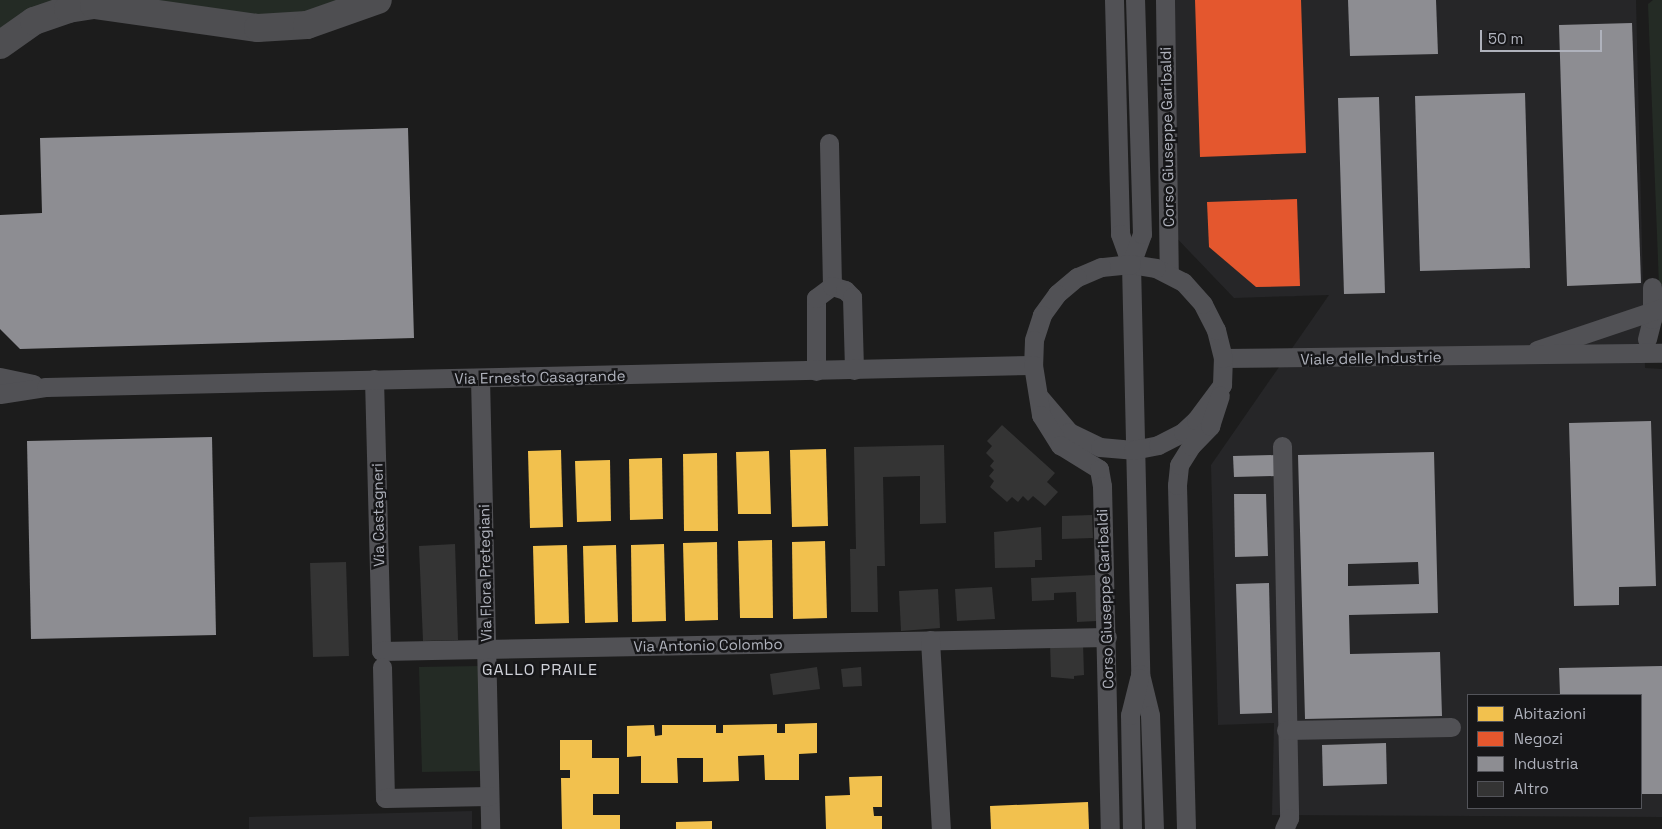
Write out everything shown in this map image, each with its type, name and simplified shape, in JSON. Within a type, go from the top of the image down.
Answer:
[{"type":"highway","points":[[0,45],[34,21],[68,9],[94,5],[258,28],[307,25],[378,0]]},
{"type":"street","name":"Corso Giuseppe Garibaldi","points":[[1114,0],[1120,234],[1131,264],[1133,450],[1140,674],[1150,715],[1154,829]]},
{"type":"street","name":"Corso Giuseppe Garibaldi","points":[[1131,264],[1142,234],[1136,0]]},
{"type":"street","name":"Corso Giuseppe Garibaldi","points":[[1164,0],[1170,274]]},
{"type":"street","points":[[829,142],[832,286]]},
{"type":"street","name":"Corso Giuseppe Garibaldi","points":[[1110,829],[1107,637],[1099,469],[1060,445],[1041,415],[1040,398],[1033,365],[1034,340],[1042,315],[1057,294],[1077,277],[1101,267],[1131,264],[1170,274],[1203,304],[1216,330],[1223,358],[1222,385],[1217,411],[1210,426],[1191,446],[1180,465],[1177,485],[1186,829]]},
{"type":"street","points":[[832,286],[845,290],[852,298],[854,370]]},
{"type":"street","points":[[816,371],[816,298],[832,286]]},
{"type":"street","points":[[1628,354],[1655,334],[1657,310],[1652,287]]},
{"type":"street","name":"Viale delle Industrie","points":[[1519,356],[1657,310]]},
{"type":"street","name":"Viale delle Industrie","points":[[1223,358],[1662,353]]},
{"type":"street","name":"Via Ernesto Casagrande","points":[[0,394],[46,387],[1033,365]]},
{"type":"street","name":"Via Ernesto Casagrande","points":[[0,377],[46,387]]},
{"type":"street","name":"Via Flora Pretegiani","points":[[480,378],[490,829]]},
{"type":"street","name":"Via Castagneri","points":[[374,379],[385,798],[490,796]]},
{"type":"street","name":"Corso Giuseppe Garibaldi","points":[[1040,398],[1069,432],[1100,447],[1133,450],[1158,445],[1183,432],[1208,406],[1222,385]]},
{"type":"street","points":[[1282,446],[1286,730],[1291,825]]},
{"type":"street","name":"Via Antonio Colombo","points":[[382,659],[486,650],[1107,637]]},
{"type":"street","points":[[930,640],[941,829]]},
{"type":"street","name":"Corso Giuseppe Garibaldi","points":[[1132,829],[1130,715],[1140,674]]},
{"type":"street","points":[[1286,730],[1451,727]]},
{"type":"shaded area","points":[[0,0],[66,0],[0,32]]},
{"type":"shaded area","points":[[142,0],[360,0],[272,18]]},
{"type":"shaded area","points":[[1165,0],[1636,0],[1645,368],[1662,369],[1662,817],[1272,815],[1274,723],[1218,725],[1211,465],[1329,295],[1234,298],[1168,229]]},
{"type":"shaded area","points":[[1653,0],[1662,0],[1662,285],[1659,285],[1648,4]]},
{"type":"shaded area","points":[[479,666],[482,771],[422,772],[419,667]]},
{"type":"shaded area","points":[[472,811],[472,829],[249,829],[249,817]]},
{"type":"building: Abitazioni","points":[[826,449],[828,526],[792,527],[790,450]]},
{"type":"building: Abitazioni","points":[[561,450],[563,527],[530,528],[528,451]]},
{"type":"building: Abitazioni","points":[[769,451],[771,514],[738,514],[736,452]]},
{"type":"building: Abitazioni","points":[[717,453],[718,531],[684,531],[683,454]]},
{"type":"building: Abitazioni","points":[[662,458],[663,519],[630,520],[629,459]]},
{"type":"building: Abitazioni","points":[[610,460],[611,521],[577,522],[575,461]]},
{"type":"building: Abitazioni","points":[[772,540],[773,618],[740,618],[738,541]]},
{"type":"building: Abitazioni","points":[[825,541],[827,618],[793,619],[792,542]]},
{"type":"building: Abitazioni","points":[[717,542],[718,620],[685,621],[683,543]]},
{"type":"building: Abitazioni","points":[[664,544],[666,621],[632,622],[631,545]]},
{"type":"building: Abitazioni","points":[[567,545],[569,623],[535,624],[533,546]]},
{"type":"building: Abitazioni","points":[[616,545],[618,622],[585,623],[583,546]]},
{"type":"building: Abitazioni","points":[[817,723],[817,753],[799,754],[799,780],[765,780],[764,755],[738,756],[739,781],[703,782],[703,758],[677,758],[678,783],[641,783],[641,756],[627,757],[627,726],[654,725],[655,736],[662,735],[662,725],[716,725],[716,733],[723,733],[723,725],[777,724],[777,733],[785,733],[785,724]]},
{"type":"building: Abitazioni","points":[[560,740],[592,740],[592,758],[619,758],[619,794],[593,794],[593,815],[620,815],[620,829],[562,829],[561,778],[570,778],[570,770],[560,770]]},
{"type":"building: Abitazioni","points":[[882,776],[882,807],[873,807],[874,816],[882,816],[882,829],[826,829],[825,796],[850,795],[849,777]]},
{"type":"building: Abitazioni","points":[[1088,802],[1089,829],[991,829],[990,806]]},
{"type":"building: Abitazioni","points":[[712,821],[712,829],[676,829],[676,822]]},
{"type":"building: Negozi","points":[[1195,0],[1301,0],[1306,153],[1200,157]]},
{"type":"building: Negozi","points":[[1297,199],[1300,286],[1256,287],[1209,247],[1207,202]]},
{"type":"building: Industria","points":[[1348,0],[1436,0],[1438,54],[1350,56]]},
{"type":"building: Industria","points":[[1632,23],[1641,283],[1567,286],[1559,25]]},
{"type":"building: Industria","points":[[1525,93],[1530,268],[1420,271],[1415,96]]},
{"type":"building: Industria","points":[[1379,97],[1385,293],[1344,294],[1338,98]]},
{"type":"building: Industria","points":[[408,128],[414,338],[20,349],[0,329],[0,215],[42,213],[40,138]]},
{"type":"building: Industria","points":[[1651,421],[1656,586],[1619,587],[1619,605],[1574,606],[1569,423]]},
{"type":"building: Industria","points":[[212,437],[216,635],[31,639],[27,441]]},
{"type":"building: Industria","points":[[1434,452],[1438,613],[1349,615],[1350,654],[1440,652],[1442,716],[1305,719],[1298,455]],"holes":[[[1418,562],[1419,584],[1348,586],[1348,564]]]},
{"type":"building: Industria","points":[[1276,455],[1276,476],[1234,477],[1233,456]]},
{"type":"building: Industria","points":[[1234,494],[1266,494],[1268,556],[1235,557]]},
{"type":"building: Industria","points":[[1269,583],[1272,713],[1240,714],[1236,584]]},
{"type":"building: Industria","points":[[1662,666],[1662,794],[1642,794],[1642,694],[1560,694],[1559,668]]},
{"type":"building: Industria","points":[[1386,743],[1387,784],[1323,786],[1322,745]]},
{"type":"building: Altro","points":[[1002,425],[1055,473],[1047,482],[1058,492],[1045,506],[1033,496],[1028,501],[1023,496],[1018,502],[1012,497],[1007,502],[990,487],[994,481],[989,476],[994,470],[990,466],[994,461],[986,453],[992,446],[987,441]]},
{"type":"building: Altro","points":[[944,445],[946,523],[920,524],[920,476],[883,477],[885,566],[877,566],[878,612],[851,612],[850,549],[856,549],[854,447]]},
{"type":"building: Altro","points":[[1092,515],[1093,538],[1062,539],[1062,516]]},
{"type":"building: Altro","points":[[1041,527],[1042,560],[1035,560],[1035,567],[995,568],[994,532]]},
{"type":"building: Altro","points":[[455,544],[458,640],[423,641],[419,546]]},
{"type":"building: Altro","points":[[346,562],[349,656],[313,657],[310,563]]},
{"type":"building: Altro","points":[[1095,575],[1097,621],[1077,622],[1076,592],[1054,593],[1054,600],[1032,601],[1031,578]]},
{"type":"building: Altro","points":[[992,587],[995,619],[957,621],[955,589]]},
{"type":"building: Altro","points":[[938,589],[940,628],[901,631],[899,591]]},
{"type":"building: Altro","points":[[1083,643],[1084,675],[1074,676],[1074,679],[1051,677],[1050,644]]},
{"type":"building: Altro","points":[[817,667],[820,689],[773,695],[770,674]]},
{"type":"building: Altro","points":[[861,667],[862,686],[843,687],[841,669]]},
{"type":"district","name":"GALLO PRAILE","points":[[540,670]]}]
